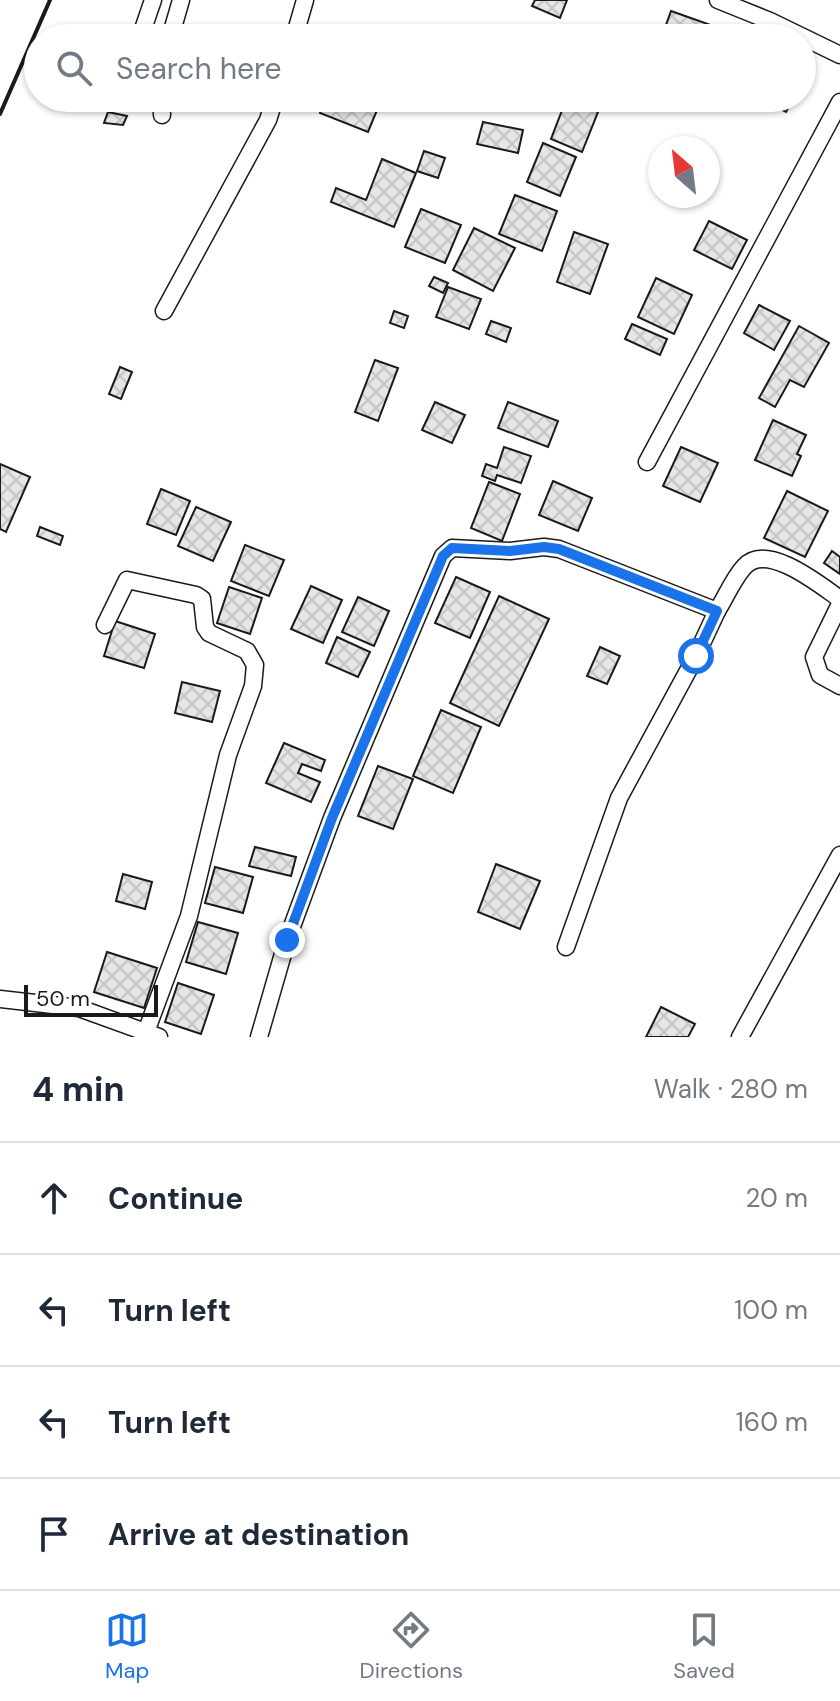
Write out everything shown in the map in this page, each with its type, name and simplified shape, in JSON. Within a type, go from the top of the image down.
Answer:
[{"type":"street","points":[[145,24],[153,0]]},
{"type":"street","points":[[174,24],[181,0]]},
{"type":"street","points":[[298,24],[305,0]]},
{"type":"street","points":[[718,0],[776,24]]},
{"type":"street","points":[[816,43],[840,55]]},
{"type":"street","points":[[647,462],[840,102]]},
{"type":"street","points":[[164,311],[271,112]]},
{"type":"street","points":[[259,1037],[287,940],[332,818],[443,556],[452,548],[461,547],[510,551],[544,547],[559,549],[717,611]]},
{"type":"street","points":[[566,947],[619,798],[717,611],[745,565],[756,558],[769,558],[799,572],[840,601],[814,657],[820,675],[840,686]]},
{"type":"street","points":[[0,999],[79,1008],[153,1035],[189,916],[228,755],[253,686],[255,665],[247,651],[209,633],[205,627],[202,599],[196,595],[127,580],[105,625]]},
{"type":"street","points":[[740,1037],[840,855]]},
{"type":"building","points":[[535,0],[567,0],[560,18],[532,6]]},
{"type":"building","points":[[671,11],[708,24],[666,24]]},
{"type":"building","points":[[108,112],[127,116],[123,125],[104,123]]},
{"type":"building","points":[[320,112],[376,112],[368,132]]},
{"type":"building","points":[[561,112],[598,112],[582,152],[551,139]]},
{"type":"building","points":[[483,122],[523,130],[518,153],[477,144]]},
{"type":"building","points":[[543,143],[576,157],[560,196],[527,182]]},
{"type":"building","points":[[424,151],[445,158],[438,178],[417,171]]},
{"type":"building","points":[[382,159],[416,173],[394,227],[331,202],[336,188],[366,200]]},
{"type":"building","points":[[515,195],[557,211],[542,251],[499,234]]},
{"type":"building","points":[[421,209],[461,225],[445,263],[405,247]]},
{"type":"building","points":[[709,221],[747,240],[732,269],[694,250]]},
{"type":"building","points":[[474,228],[515,248],[493,291],[453,270]]},
{"type":"building","points":[[574,232],[608,244],[590,294],[557,282]]},
{"type":"building","points":[[434,277],[448,283],[443,293],[429,286]]},
{"type":"building","points":[[656,278],[692,295],[674,334],[638,317]]},
{"type":"building","points":[[448,287],[481,299],[469,329],[436,317]]},
{"type":"building","points":[[759,305],[790,321],[774,350],[744,333]]},
{"type":"building","points":[[394,311],[408,316],[404,328],[390,323]]},
{"type":"building","points":[[491,321],[511,328],[506,342],[486,334]]},
{"type":"building","points":[[632,324],[667,339],[660,355],[625,339]]},
{"type":"building","points":[[799,326],[829,343],[804,387],[790,380],[775,407],[759,398]]},
{"type":"building","points":[[375,360],[398,368],[378,421],[355,412]]},
{"type":"building","points":[[120,367],[132,372],[121,399],[109,394]]},
{"type":"building","points":[[435,402],[465,415],[452,443],[422,430]]},
{"type":"building","points":[[508,402],[558,421],[548,447],[498,428]]},
{"type":"building","points":[[773,420],[806,435],[792,476],[755,460]]},
{"type":"building","points":[[504,447],[531,456],[521,483],[497,475],[495,481],[482,476],[486,464],[497,468]]},
{"type":"building","points":[[681,447],[718,463],[700,502],[663,486]]},
{"type":"building","points":[[0,464],[30,477],[6,532],[0,529]]},
{"type":"building","points":[[553,481],[592,498],[578,531],[539,515]]},
{"type":"building","points":[[489,482],[520,494],[502,541],[471,528]]},
{"type":"building","points":[[161,489],[190,501],[176,535],[147,524]]},
{"type":"building","points":[[787,491],[828,511],[805,557],[764,538]]},
{"type":"building","points":[[196,507],[231,522],[213,561],[178,546]]},
{"type":"building","points":[[40,527],[63,536],[60,545],[37,536]]},
{"type":"building","points":[[245,545],[284,560],[269,596],[231,581]]},
{"type":"building","points":[[832,551],[840,557],[840,574],[824,563]]},
{"type":"building","points":[[456,577],[490,592],[470,638],[435,623]]},
{"type":"building","points":[[311,586],[342,600],[323,643],[291,629]]},
{"type":"building","points":[[229,587],[262,598],[250,634],[217,623]]},
{"type":"building","points":[[499,596],[549,619],[499,726],[450,703]]},
{"type":"building","points":[[358,597],[389,611],[374,646],[342,632]]},
{"type":"building","points":[[115,621],[155,634],[144,668],[104,656]]},
{"type":"building","points":[[337,637],[370,652],[358,677],[326,663]]},
{"type":"building","points":[[600,647],[620,656],[607,684],[587,676]]},
{"type":"building","points":[[182,682],[220,691],[212,722],[175,713]]},
{"type":"building","points":[[441,710],[481,727],[453,793],[413,776]]},
{"type":"building","points":[[284,743],[325,760],[321,771],[302,764],[298,773],[320,782],[311,802],[266,783]]},
{"type":"building","points":[[378,766],[413,779],[393,829],[358,816]]},
{"type":"building","points":[[255,847],[296,857],[291,876],[249,866]]},
{"type":"building","points":[[496,864],[540,881],[520,929],[478,912]]},
{"type":"building","points":[[215,867],[253,877],[243,913],[205,903]]},
{"type":"building","points":[[123,874],[152,882],[145,909],[116,901]]},
{"type":"building","points":[[198,922],[238,933],[226,974],[186,962]]},
{"type":"building","points":[[107,952],[157,968],[144,1008],[94,992]]},
{"type":"building","points":[[178,983],[214,995],[201,1034],[165,1022]]},
{"type":"building","points":[[661,1007],[695,1024],[688,1037],[646,1037]]},
{"type":"wall","points":[[39,24],[50,0]]},
{"type":"wall","points":[[0,114],[24,59]]},
{"type":"route","points":[[287,940],[332,818],[443,556],[452,548],[487,551],[544,547],[559,549],[717,611],[696,656]]}]
